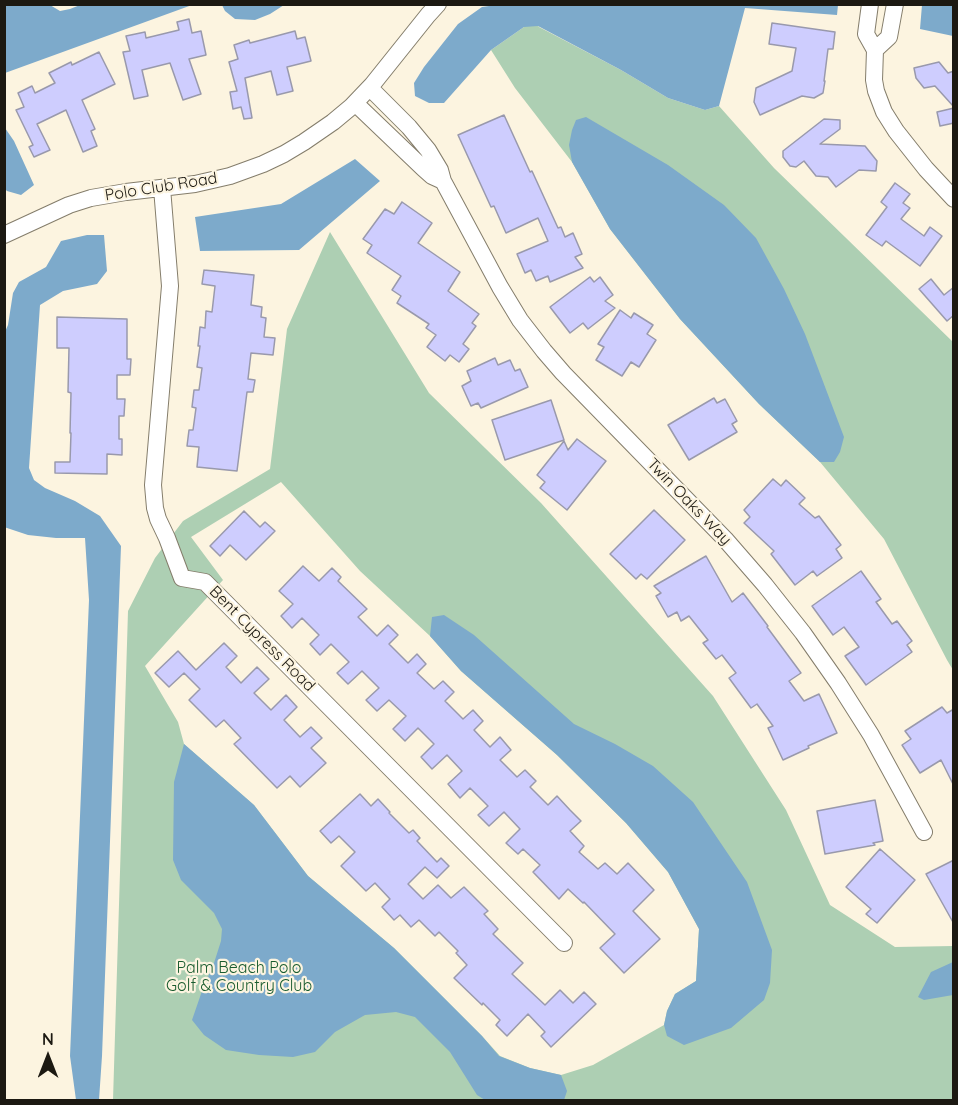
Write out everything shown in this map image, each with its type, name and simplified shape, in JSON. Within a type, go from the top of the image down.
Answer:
[{"type":"street","name":"Polo Club Road","points":[[4,235],[69,205],[91,198],[195,184],[263,164],[304,142],[355,103],[370,88],[438,4]]},
{"type":"street","points":[[870,4],[866,34],[875,50],[874,80],[884,112],[914,154],[954,200]]},
{"type":"street","points":[[875,50],[889,37],[895,4]]},
{"type":"street","name":"Twin Oaks Way","points":[[370,88],[409,127],[428,150],[500,287],[520,320],[544,351],[725,539],[803,633],[871,735],[924,832]]},
{"type":"street","name":"Twin Oaks Way","points":[[355,103],[432,176],[443,181]]},
{"type":"street","name":"Bent Cypress Road","points":[[162,188],[170,296],[153,485],[158,519],[182,578],[205,582],[564,943]]},
{"type":"green space","points":[[520,5],[539,27],[621,70],[668,98],[705,110],[719,106],[774,168],[953,342],[953,670],[884,539],[820,462],[759,404],[680,319],[610,229],[572,162],[515,88],[491,50],[524,27]]},
{"type":"green space","name":"Palm Beach Polo Golf & Country Club","points":[[330,232],[429,393],[541,503],[713,696],[786,810],[830,905],[895,947],[953,946],[953,1100],[113,1100],[128,611],[155,558],[183,521],[270,469],[287,329]],"holes":[[[281,482],[360,571],[430,636],[461,671],[557,755],[626,823],[668,872],[699,929],[696,981],[675,994],[667,1011],[664,1025],[593,1065],[561,1075],[530,1068],[500,1056],[394,948],[308,876],[254,805],[184,744],[178,722],[145,666],[223,580],[191,537]]]},
{"type":"water","points":[[222,4],[284,5],[255,20],[235,19],[225,11]]},
{"type":"water","points":[[4,5],[50,5],[60,11],[80,5],[192,5],[5,73]]},
{"type":"water","points":[[496,5],[838,5],[837,15],[745,8],[719,106],[705,110],[668,98],[538,26],[524,27],[491,50],[444,103],[429,103],[415,96],[414,83],[458,24],[482,7]]},
{"type":"water","points":[[922,5],[953,5],[953,36],[920,29]]},
{"type":"water","points":[[586,117],[668,165],[724,205],[756,238],[805,334],[844,437],[840,452],[834,462],[820,462],[759,404],[680,319],[610,229],[572,162],[569,145],[572,130],[576,120]]},
{"type":"water","points":[[5,128],[14,141],[34,185],[21,195],[5,189]]},
{"type":"water","points":[[355,159],[380,181],[299,250],[200,251],[195,217],[281,204]]},
{"type":"water","points":[[87,235],[104,235],[107,271],[97,284],[63,291],[40,305],[29,468],[34,480],[45,488],[75,501],[100,516],[121,546],[99,1100],[76,1100],[70,1056],[89,600],[85,538],[28,535],[4,527],[4,334],[8,325],[13,293],[19,282],[46,267],[61,241]]},
{"type":"water","points":[[444,615],[474,635],[574,724],[653,766],[693,802],[747,882],[772,950],[770,983],[764,1000],[731,1028],[684,1045],[667,1036],[664,1025],[667,1011],[675,994],[696,981],[699,929],[668,872],[626,823],[557,755],[461,671],[430,636],[432,617]]},
{"type":"water","points":[[184,744],[254,805],[308,876],[394,948],[499,1056],[530,1068],[561,1075],[567,1091],[564,1100],[485,1100],[477,1095],[450,1052],[415,1017],[396,1012],[365,1015],[335,1032],[315,1052],[293,1057],[226,1050],[204,1035],[192,1020],[214,963],[222,929],[214,913],[181,880],[173,860],[174,782]]},
{"type":"water","points":[[953,962],[953,995],[924,1000],[918,997],[931,972]]},
{"type":"building","points":[[189,19],[192,33],[201,31],[206,55],[189,59],[201,94],[183,100],[170,63],[142,70],[148,96],[134,99],[123,52],[130,51],[126,36],[145,32],[146,38],[179,30],[177,22]]},
{"type":"building","points":[[772,23],[835,32],[833,49],[828,49],[823,93],[814,98],[802,96],[760,115],[754,102],[756,88],[792,71],[796,48],[769,44]]},
{"type":"building","points":[[295,31],[297,39],[305,37],[311,61],[287,67],[293,91],[277,95],[271,71],[245,78],[252,118],[244,119],[241,107],[233,109],[230,92],[237,91],[229,62],[238,59],[234,45]]},
{"type":"building","points":[[99,52],[115,84],[82,100],[95,129],[91,131],[97,146],[83,152],[66,110],[37,124],[50,150],[34,157],[29,147],[33,145],[16,110],[24,107],[18,93],[32,86],[35,93],[55,83],[49,73]]},
{"type":"building","points":[[939,62],[948,73],[954,71],[954,107],[935,86],[924,88],[916,78],[914,68]]},
{"type":"building","points":[[954,108],[954,123],[940,126],[937,112]]},
{"type":"building","points":[[504,115],[558,228],[561,227],[565,237],[573,233],[582,254],[575,257],[583,268],[550,282],[548,276],[536,281],[531,270],[525,273],[517,254],[548,241],[538,218],[506,233],[494,206],[491,207],[458,135]]},
{"type":"building","points":[[824,119],[840,120],[840,129],[820,144],[865,146],[877,161],[876,171],[859,170],[836,187],[828,177],[816,176],[804,161],[796,167],[790,166],[783,157],[783,151]]},
{"type":"building","points":[[895,183],[910,194],[903,203],[910,208],[901,219],[924,236],[930,227],[942,236],[920,266],[886,241],[882,246],[866,235],[887,207],[881,202]]},
{"type":"building","points":[[402,202],[432,223],[418,243],[460,272],[448,291],[479,314],[472,323],[476,326],[463,344],[469,349],[459,362],[450,355],[445,361],[427,347],[436,335],[426,328],[429,324],[397,303],[401,296],[392,290],[401,276],[367,253],[372,245],[363,239],[385,209],[394,214]]},
{"type":"building","points":[[204,270],[254,275],[251,305],[262,307],[261,317],[266,318],[264,337],[275,338],[273,355],[251,353],[248,379],[255,380],[253,392],[247,392],[237,471],[197,467],[199,447],[187,446],[189,430],[193,430],[196,408],[192,407],[194,390],[199,390],[202,368],[197,367],[200,327],[205,328],[206,311],[212,312],[215,286],[202,284]]},
{"type":"building","points":[[590,277],[594,282],[600,277],[613,295],[605,301],[615,308],[588,329],[583,323],[570,333],[550,307]]},
{"type":"building","points":[[931,279],[944,295],[954,287],[954,315],[947,321],[919,289]]},
{"type":"building","points":[[620,310],[631,318],[634,313],[653,325],[647,334],[656,340],[639,367],[631,362],[622,376],[596,360],[604,347],[598,344]]},
{"type":"building","points":[[57,317],[127,319],[127,359],[131,359],[130,375],[117,375],[117,399],[125,399],[124,416],[119,416],[122,455],[107,454],[107,474],[55,473],[55,462],[70,462],[71,433],[71,393],[68,392],[69,348],[57,348]]},
{"type":"building","points":[[495,358],[498,365],[510,360],[515,371],[520,369],[528,387],[481,408],[478,403],[471,406],[462,386],[471,381],[467,371]]},
{"type":"building","points":[[714,398],[717,403],[725,399],[737,421],[732,424],[737,432],[689,460],[668,425]]},
{"type":"building","points":[[551,400],[564,440],[505,460],[492,420]]},
{"type":"building","points":[[577,439],[606,461],[567,510],[540,488],[545,482],[537,475],[564,441],[568,450]]},
{"type":"building","points":[[773,479],[781,486],[786,480],[805,498],[799,504],[815,518],[819,516],[841,545],[836,549],[842,558],[817,576],[813,571],[795,585],[771,554],[774,551],[744,523],[750,517],[744,510]]},
{"type":"building","points":[[654,510],[685,540],[647,579],[641,574],[636,579],[610,554]]},
{"type":"building","points":[[244,511],[260,527],[265,522],[275,531],[246,560],[230,545],[220,556],[210,546]]},
{"type":"building","points":[[706,556],[732,602],[743,593],[801,673],[789,681],[804,701],[819,694],[837,733],[783,760],[768,728],[773,726],[757,704],[751,708],[729,678],[736,673],[722,655],[716,659],[703,643],[708,640],[689,616],[681,621],[677,612],[668,617],[656,596],[661,593],[654,586]]},
{"type":"building","points":[[303,566],[319,581],[332,568],[341,577],[338,581],[367,609],[358,617],[377,636],[388,625],[398,635],[389,644],[408,663],[417,654],[426,664],[417,673],[434,689],[443,681],[454,692],[445,701],[463,719],[473,710],[483,721],[474,730],[490,747],[500,737],[511,750],[500,760],[517,777],[525,770],[536,781],[530,787],[548,805],[557,796],[581,821],[570,831],[584,846],[579,852],[598,869],[605,863],[617,874],[628,863],[654,890],[633,911],[660,939],[624,973],[600,948],[615,934],[568,889],[559,899],[533,872],[540,865],[523,849],[518,854],[506,843],[520,829],[504,812],[489,826],[478,815],[488,806],[470,788],[460,798],[448,784],[462,771],[447,755],[432,769],[421,757],[434,744],[418,728],[405,741],[393,729],[406,716],[389,700],[377,711],[366,700],[379,688],[362,671],[348,684],[337,673],[349,662],[331,644],[320,655],[310,644],[319,635],[302,618],[292,628],[281,616],[293,604],[279,591]]},
{"type":"building","points":[[861,571],[881,599],[876,602],[892,624],[897,621],[912,641],[907,645],[912,652],[866,685],[845,656],[859,647],[844,627],[833,635],[812,606]]},
{"type":"building","points":[[224,643],[237,656],[226,667],[241,683],[257,667],[269,679],[254,693],[271,710],[286,695],[297,707],[284,720],[300,737],[311,727],[322,738],[311,748],[326,763],[300,787],[290,776],[277,788],[234,744],[241,738],[224,720],[216,727],[189,700],[200,689],[184,673],[169,687],[155,673],[178,651],[196,670]]},
{"type":"building","points":[[942,707],[947,713],[954,709],[954,786],[941,760],[920,773],[902,745],[911,739],[905,731]]},
{"type":"building","points":[[360,794],[371,806],[378,799],[409,833],[413,830],[420,838],[417,841],[437,862],[441,858],[449,866],[437,878],[425,867],[408,884],[423,899],[438,885],[451,898],[464,887],[488,911],[484,914],[498,929],[493,934],[523,963],[512,974],[545,1005],[560,990],[573,1003],[584,992],[596,1004],[551,1047],[541,1036],[545,1032],[528,1014],[507,1036],[496,1025],[500,1020],[454,978],[467,965],[456,953],[458,951],[439,932],[435,936],[419,920],[411,927],[400,915],[394,920],[382,907],[390,899],[375,883],[366,891],[341,866],[355,852],[339,836],[331,843],[320,831]]},
{"type":"building","points":[[875,800],[883,841],[873,843],[875,845],[825,854],[817,811]]},
{"type":"building","points":[[880,849],[915,880],[877,923],[866,914],[871,909],[846,887]]},
{"type":"building","points":[[954,860],[954,924],[926,874]]}]
